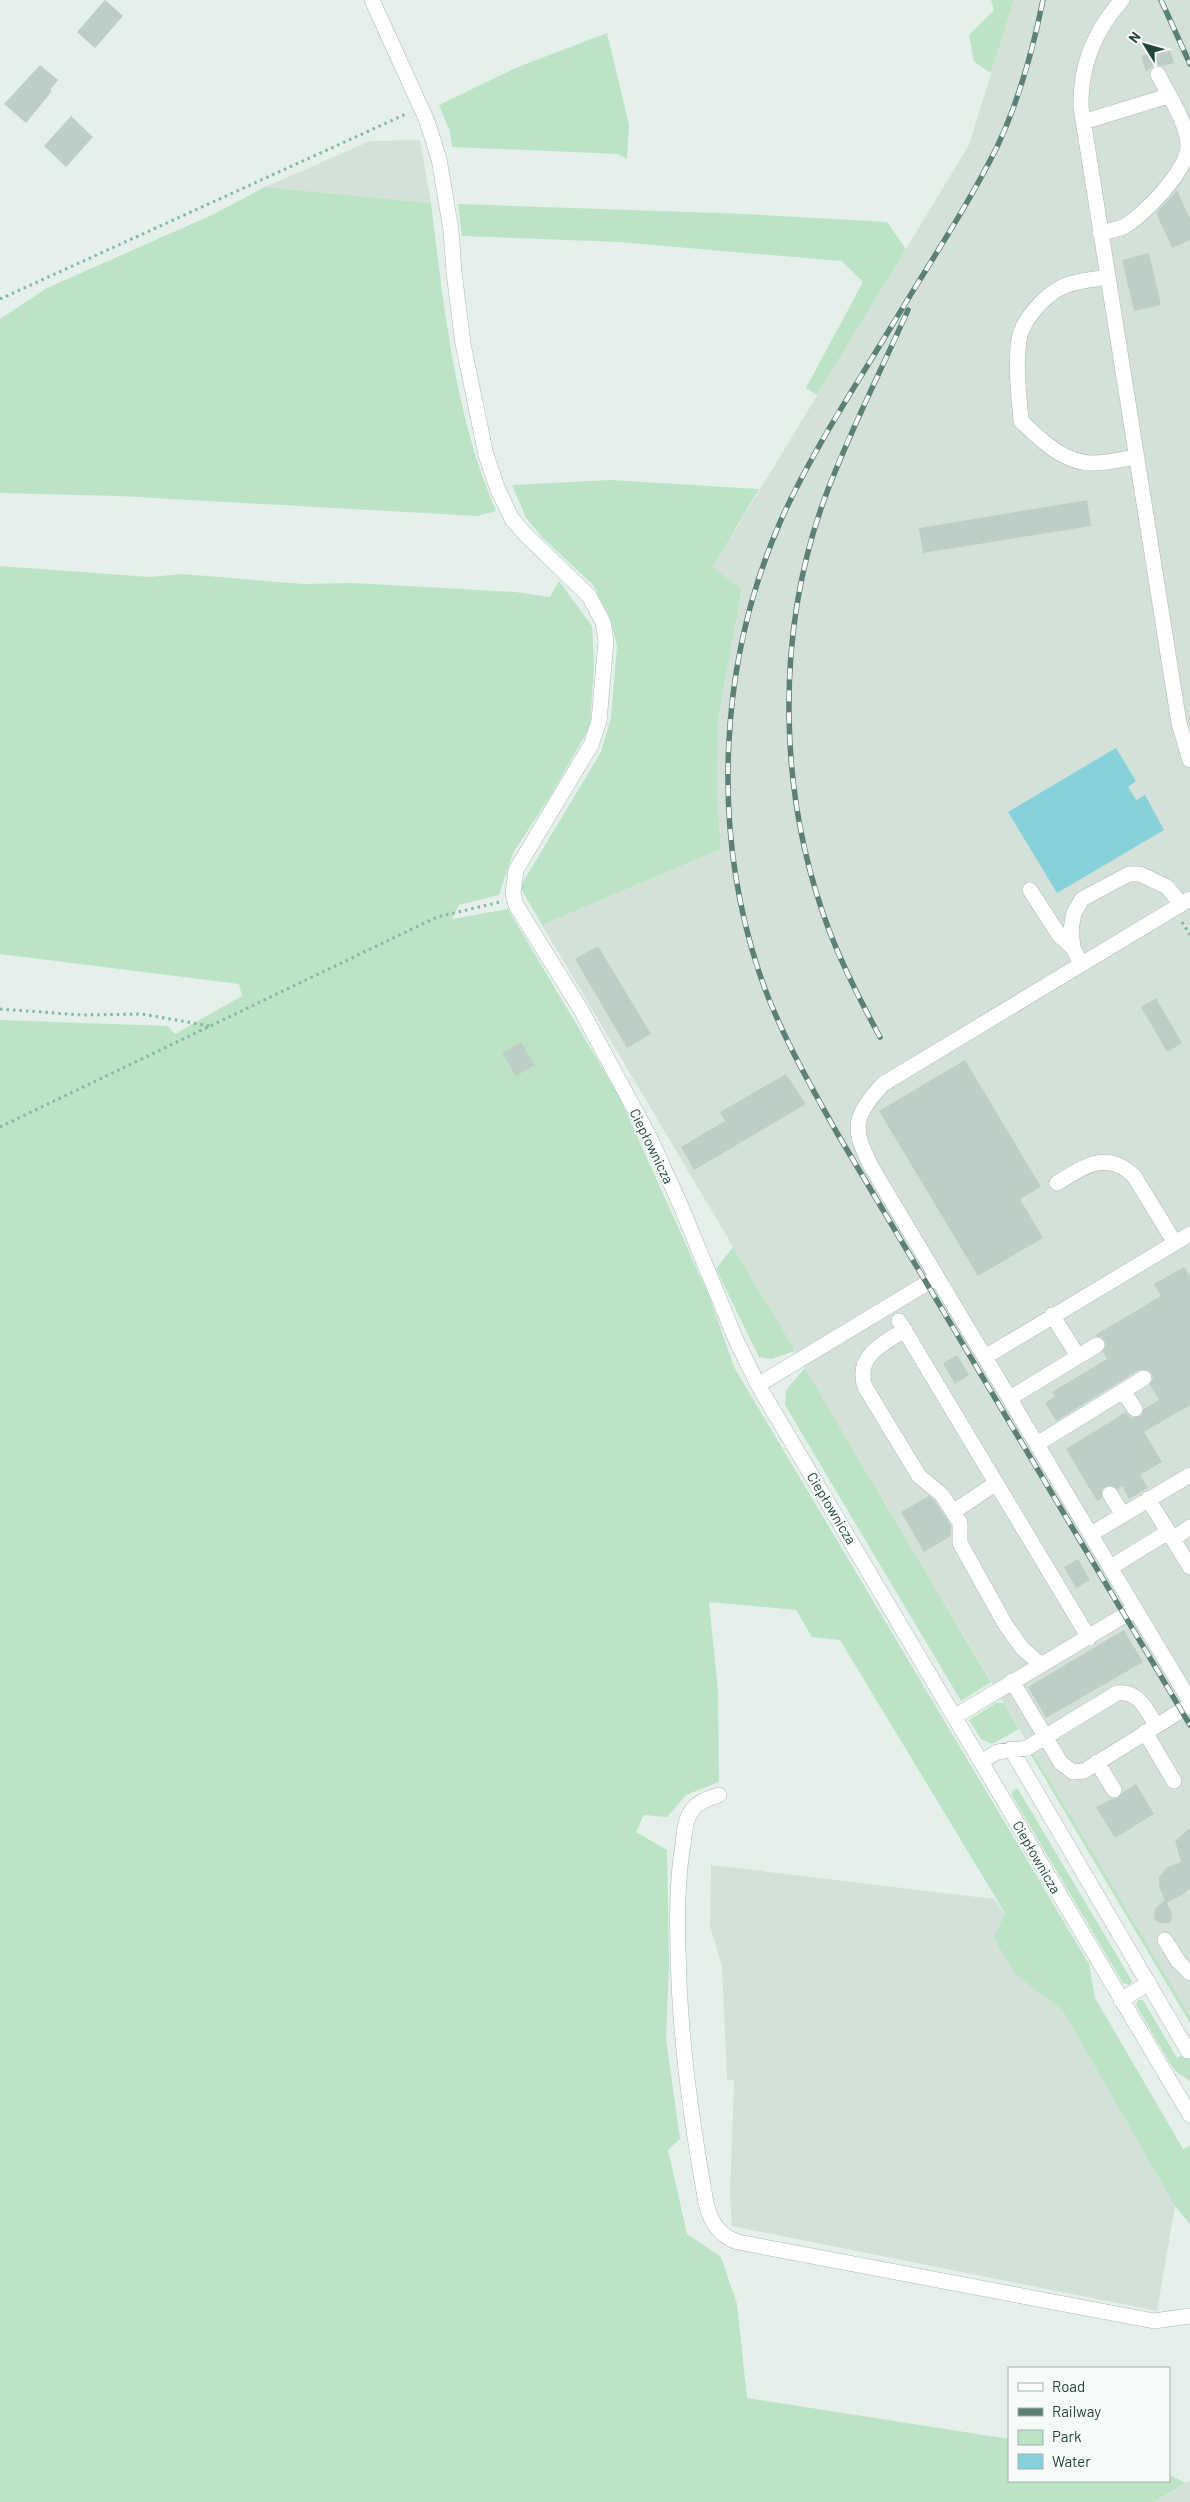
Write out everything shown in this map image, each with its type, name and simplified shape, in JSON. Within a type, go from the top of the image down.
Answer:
[{"type":"street","points":[[372,0],[421,107]]},
{"type":"street","points":[[1122,0],[1099,29],[1086,60],[1080,91],[1100,233],[1179,723],[1190,760]]},
{"type":"street","points":[[1100,233],[1123,227],[1168,187],[1178,175],[1188,146],[1186,134],[1158,74]]},
{"type":"street","points":[[1083,122],[1168,96]]},
{"type":"street","name":"Ciepłownicza","points":[[421,107],[439,159],[446,194],[463,344],[486,455],[498,490],[512,519],[589,596],[603,622],[606,641],[599,721],[590,745],[524,856],[513,883],[515,899],[526,921],[581,1010],[649,1136],[680,1204],[737,1342],[758,1385],[1121,2000],[1189,2111]]},
{"type":"street","points":[[1108,278],[1061,287],[1042,302],[1026,322],[1019,338],[1018,389],[1021,421],[1046,444],[1065,456],[1086,463],[1137,457]]},
{"type":"street","points":[[1012,1681],[1061,1763],[1069,1770],[1078,1772],[1151,1729],[1190,1703],[858,1141],[859,1118],[868,1101],[883,1084],[1186,902],[1154,879],[1140,874],[1128,874],[1082,899],[1074,913],[1071,929],[1073,948],[1081,964]]},
{"type":"street","points":[[1030,890],[1059,935],[1073,948]]},
{"type":"street","points":[[1057,1184],[1088,1165],[1103,1162],[1125,1168],[1134,1176],[1175,1243]]},
{"type":"street","points":[[985,1356],[1190,1234]]},
{"type":"street","points":[[758,1385],[937,1277]]},
{"type":"street","points":[[1052,1315],[1078,1356]]},
{"type":"street","points":[[1040,1664],[1022,1648],[1005,1624],[960,1543],[960,1523],[942,1495],[919,1476],[869,1394],[862,1379],[862,1370],[868,1355],[902,1326],[1089,1638]]},
{"type":"street","points":[[1010,1398],[1097,1345]]},
{"type":"street","points":[[1037,1444],[1144,1378]]},
{"type":"street","points":[[1123,1391],[1136,1409]]},
{"type":"street","points":[[1091,1534],[1190,1474]]},
{"type":"street","points":[[953,1512],[995,1484]]},
{"type":"street","points":[[1110,1494],[1123,1515]]},
{"type":"street","points":[[1148,1499],[1190,1567]]},
{"type":"street","points":[[1111,1567],[1171,1535],[1190,1528]]},
{"type":"street","points":[[954,1718],[1040,1664],[1089,1638],[1135,1609]]},
{"type":"street","points":[[982,1762],[997,1752],[1027,1748],[1104,1699],[1125,1692],[1138,1698],[1174,1781]]},
{"type":"street","points":[[1011,1749],[1188,2051]]},
{"type":"street","points":[[1097,1762],[1114,1790]]},
{"type":"street","points":[[719,1795],[706,1800],[692,1809],[686,1824],[679,1865],[678,1993],[689,2105],[706,2203],[710,2217],[720,2231],[738,2242],[1154,2321],[1190,2316]]},
{"type":"street","points":[[1165,1940],[1178,1962],[1190,1973]]},
{"type":"street","points":[[1121,2000],[1148,1983]]},
{"type":"path","points":[[0,299],[421,107]]},
{"type":"path","points":[[0,1127],[437,917],[515,899]]},
{"type":"path","points":[[0,1009],[82,1015],[142,1014],[211,1026]]},
{"type":"shaded area","points":[[1014,0],[1190,0],[1190,2016],[542,925],[721,849],[717,797],[718,719],[742,591],[713,567],[969,145]]},
{"type":"shaded area","points":[[420,140],[431,203],[265,187],[370,141]]},
{"type":"shaded area","points":[[711,1865],[994,1899],[1005,1913],[1015,1974],[1063,2011],[1175,2206],[1157,2311],[732,2226],[730,2194],[734,2081],[727,2079],[722,1966],[710,1926]]},
{"type":"shaded area","points":[[1190,2481],[1190,2502],[1154,2502],[1187,2483]]},
{"type":"green space","points":[[991,0],[1014,0],[991,73],[974,62],[969,35],[994,10]]},
{"type":"green space","points":[[607,33],[629,125],[627,159],[618,154],[452,147],[450,132],[439,105],[518,67]]},
{"type":"green space","points":[[265,187],[431,203],[446,320],[460,398],[482,474],[496,511],[478,516],[119,496],[0,493],[0,319],[47,288],[212,215]]},
{"type":"green space","points":[[458,204],[746,214],[887,222],[906,249],[817,395],[806,388],[863,282],[842,261],[618,242],[462,236]]},
{"type":"green space","points":[[611,480],[759,489],[713,567],[742,590],[718,719],[717,797],[721,849],[542,925],[520,887],[601,752],[611,718],[617,646],[610,618],[593,585],[543,538],[526,518],[512,485]]},
{"type":"green space","points":[[0,566],[150,577],[182,574],[303,584],[353,583],[515,592],[550,597],[559,581],[592,626],[594,665],[590,727],[551,795],[513,853],[499,895],[459,905],[452,919],[508,909],[619,1096],[710,1298],[734,1367],[1089,1964],[1095,1998],[1183,2149],[1190,2146],[1190,2224],[1175,2206],[1063,2011],[1015,1974],[994,1938],[1005,1913],[840,1640],[812,1637],[796,1610],[709,1602],[718,1691],[719,1782],[686,1795],[667,1817],[644,1815],[636,1832],[667,1850],[669,1965],[666,2039],[680,2139],[668,2150],[687,2234],[721,2257],[737,2304],[747,2398],[1008,2439],[1008,2482],[1170,2482],[1170,2475],[1186,2483],[1154,2502],[0,2502],[0,1020],[168,1026],[175,1034],[242,996],[239,984],[0,954]]},
{"type":"green space","points":[[733,1247],[795,1351],[771,1359],[759,1357],[716,1269]]},
{"type":"green space","points":[[805,1368],[991,1682],[961,1701],[785,1405],[786,1390]]},
{"type":"green space","points":[[996,1703],[1004,1703],[1019,1729],[992,1744],[981,1739],[969,1720]]},
{"type":"green space","points":[[1033,1752],[1190,2016],[1190,2023],[1031,1755]]},
{"type":"green space","points":[[1018,1789],[1132,1981],[1130,1985],[1123,1983],[1011,1794],[1013,1790]]},
{"type":"green space","points":[[1138,2000],[1143,2000],[1177,2058],[1190,2050],[1190,2081],[1178,2073],[1171,2065],[1136,2005]]},
{"type":"water","points":[[1116,748],[1136,781],[1128,787],[1136,800],[1145,795],[1164,830],[1057,893],[1008,812]]},
{"type":"building","points":[[105,0],[123,16],[95,48],[77,32]]},
{"type":"building","points":[[1169,47],[1174,63],[1163,66],[1154,65],[1146,72],[1141,56]]},
{"type":"building","points":[[40,65],[58,80],[50,90],[52,91],[26,123],[4,104]]},
{"type":"building","points":[[71,116],[93,137],[66,167],[44,146]]},
{"type":"building","points":[[1177,190],[1190,219],[1190,240],[1172,248],[1156,213]]},
{"type":"building","points":[[1149,253],[1161,305],[1134,311],[1122,260]]},
{"type":"building","points":[[1087,500],[1091,526],[923,553],[919,528]]},
{"type":"building","points":[[598,946],[651,1034],[627,1048],[575,959]]},
{"type":"building","points":[[1156,998],[1182,1043],[1167,1052],[1141,1007]]},
{"type":"building","points":[[521,1042],[535,1065],[516,1076],[502,1053]]},
{"type":"building","points":[[965,1060],[1041,1187],[1020,1199],[1043,1238],[978,1276],[879,1111]]},
{"type":"building","points":[[786,1074],[806,1104],[694,1170],[681,1147],[725,1121],[720,1112]]},
{"type":"building","points":[[1184,1267],[1190,1276],[1190,1405],[1144,1432],[1162,1462],[1140,1475],[1148,1488],[1129,1499],[1122,1486],[1118,1489],[1109,1485],[1102,1489],[1102,1498],[1097,1501],[1066,1449],[1126,1412],[1131,1418],[1141,1416],[1144,1409],[1159,1400],[1150,1385],[1153,1378],[1152,1374],[1148,1370],[1139,1370],[1056,1421],[1045,1403],[1055,1396],[1052,1392],[1107,1359],[1103,1352],[1106,1345],[1105,1341],[1101,1337],[1094,1336],[1161,1296],[1154,1284]]},
{"type":"building","points":[[957,1355],[969,1375],[955,1384],[943,1363]]},
{"type":"building","points":[[929,1496],[935,1501],[951,1526],[951,1536],[924,1552],[901,1512]]},
{"type":"building","points":[[1078,1559],[1090,1580],[1076,1588],[1064,1567]]},
{"type":"building","points":[[1124,1630],[1143,1662],[1046,1718],[1028,1687]]},
{"type":"building","points":[[1136,1784],[1154,1814],[1115,1838],[1096,1807],[1111,1799],[1118,1798],[1123,1792]]},
{"type":"building","points":[[1190,1828],[1190,1888],[1184,1894],[1167,1903],[1172,1913],[1171,1923],[1160,1923],[1155,1920],[1154,1915],[1155,1909],[1165,1900],[1159,1886],[1159,1877],[1167,1867],[1181,1862],[1175,1841]]},
{"type":"railway","points":[[1043,0],[1025,75],[997,147],[960,213],[806,469],[781,520],[760,574],[745,630],[734,687],[729,744],[729,802],[733,860],[744,917],[759,972],[775,1014],[815,1094],[1190,1725]]},
{"type":"railway","points":[[1161,0],[1190,64]]},
{"type":"railway","points":[[880,1037],[840,957],[812,878],[800,825],[792,770],[789,715],[791,660],[797,606],[808,552],[824,500],[854,428],[908,310]]}]
